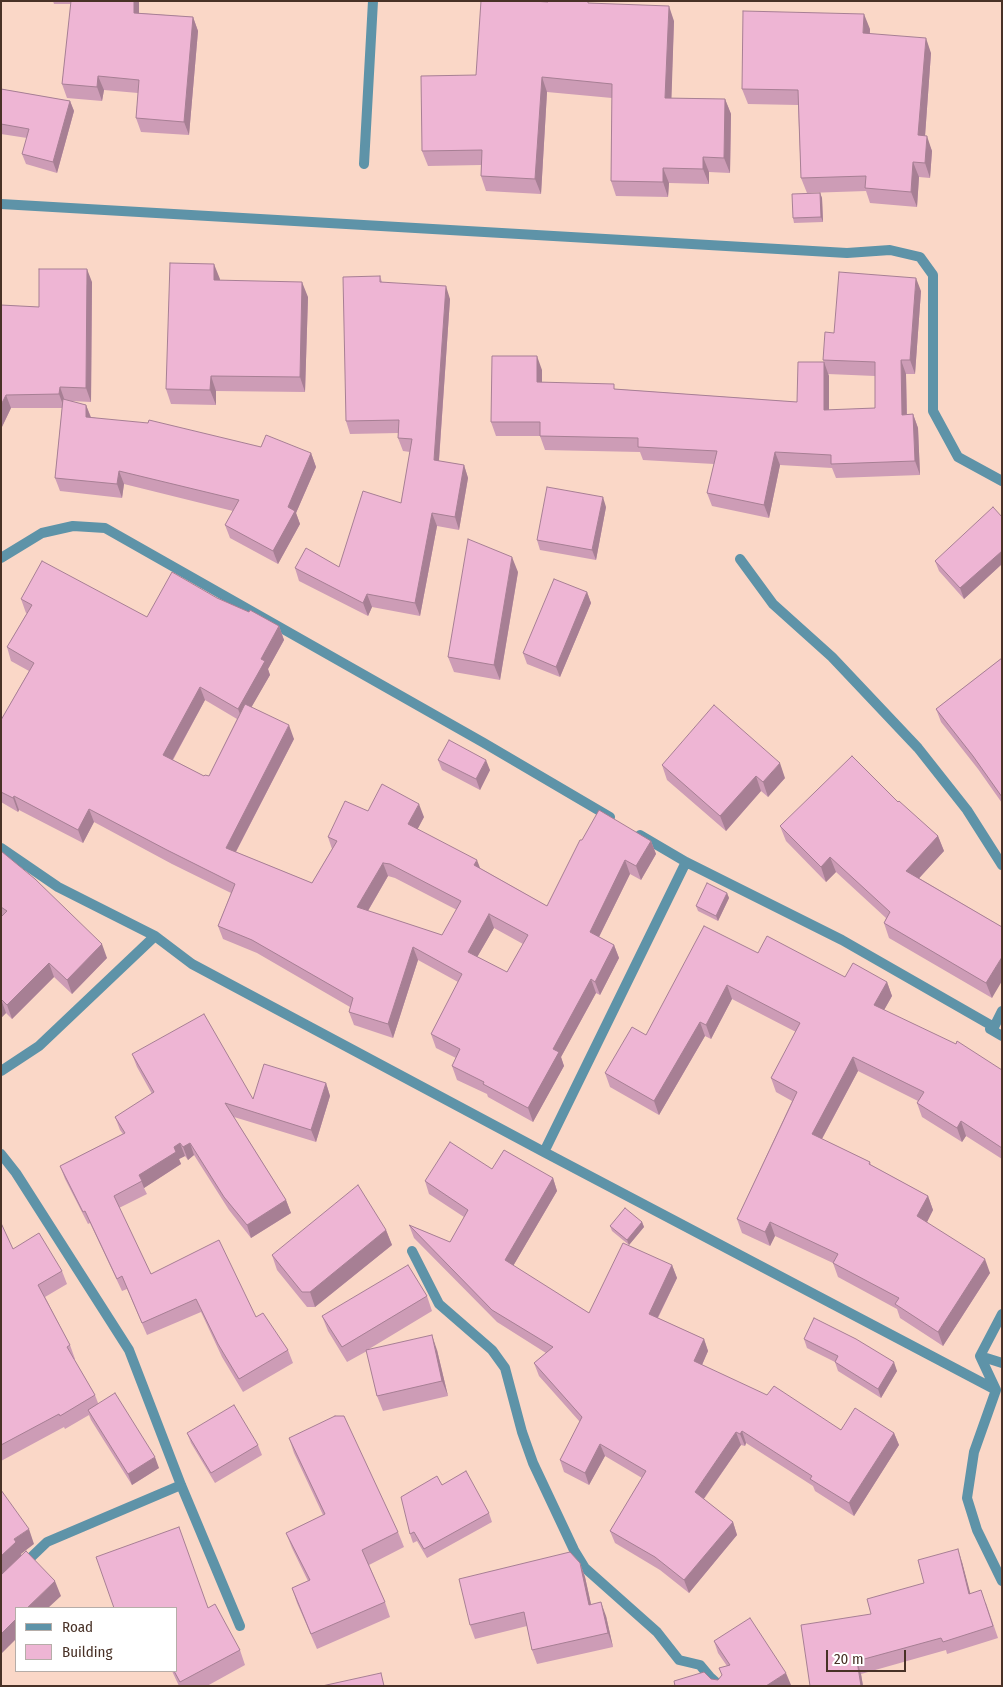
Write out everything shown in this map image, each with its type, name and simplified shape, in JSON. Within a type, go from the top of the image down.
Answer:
[{"type":"street","points":[[364,164],[373,1]]},
{"type":"street","points":[[1,204],[837,253],[890,250],[920,257],[933,275],[934,411],[958,457],[1002,481]]},
{"type":"street","points":[[1,558],[42,533],[73,526],[105,528],[475,738],[686,862],[842,940],[994,1027]]},
{"type":"street","points":[[740,559],[773,604],[832,657],[918,748],[966,810],[1002,865]]},
{"type":"street","points":[[1,848],[58,887],[155,936],[192,964],[996,1390]]},
{"type":"street","points":[[544,1152],[686,862]]},
{"type":"street","points":[[1,1071],[39,1046],[155,936]]},
{"type":"street","points":[[1002,1011],[994,1027],[990,1029],[1002,1036]]},
{"type":"street","points":[[1,1154],[16,1173],[129,1350],[181,1485],[240,1626]]},
{"type":"street","points":[[412,1251],[439,1304],[492,1350],[505,1368],[522,1432],[570,1542],[585,1568],[657,1632],[679,1660],[700,1665],[720,1686]]},
{"type":"street","points":[[980,1356],[1002,1314]]},
{"type":"street","points":[[980,1356],[996,1390],[974,1452],[967,1498],[977,1530],[1002,1581]]},
{"type":"street","points":[[980,1356],[1002,1363]]},
{"type":"street","points":[[14,1573],[47,1542],[181,1485]]},
{"type":"building","points":[[71,1],[134,1],[134,13],[193,17],[184,122],[136,118],[139,80],[98,76],[97,87],[62,84]]},
{"type":"building","points":[[481,1],[588,1],[588,3],[669,6],[665,98],[725,99],[724,158],[703,157],[703,169],[663,168],[663,182],[611,181],[612,84],[542,77],[535,179],[481,176],[482,150],[422,151],[421,76],[476,75]]},
{"type":"building","points":[[743,11],[864,14],[863,33],[926,38],[918,135],[927,136],[925,163],[913,162],[911,192],[865,188],[866,176],[801,178],[798,90],[742,89]]},
{"type":"building","points":[[1,89],[70,101],[53,162],[22,154],[29,129],[1,124]]},
{"type":"building","points":[[820,193],[821,217],[793,218],[792,194]]},
{"type":"building","points":[[170,263],[214,264],[214,280],[302,282],[300,377],[211,376],[210,390],[166,389]]},
{"type":"building","points":[[39,269],[87,269],[86,388],[60,387],[59,394],[6,395],[1,405],[1,305],[39,307]]},
{"type":"building","points":[[839,272],[916,278],[910,360],[901,360],[902,415],[913,414],[915,461],[831,464],[831,455],[775,452],[764,505],[707,493],[717,451],[638,447],[638,438],[540,436],[540,422],[491,422],[492,356],[537,356],[537,382],[614,384],[614,389],[797,402],[798,362],[824,362],[824,410],[875,408],[875,362],[823,360],[825,332],[834,333]]},
{"type":"building","points":[[380,276],[380,282],[446,286],[434,460],[464,465],[455,517],[432,513],[415,603],[367,594],[363,603],[295,568],[306,548],[339,567],[363,491],[401,503],[412,439],[398,438],[399,420],[346,421],[343,277]]},
{"type":"building","points":[[63,399],[86,405],[86,417],[148,423],[149,420],[261,447],[266,435],[311,453],[288,507],[295,511],[273,551],[225,525],[239,500],[119,471],[117,484],[55,478]]},
{"type":"building","points":[[547,487],[603,497],[592,550],[537,540]]},
{"type":"building","points":[[993,507],[1002,517],[1002,551],[960,588],[935,561]]},
{"type":"building","points":[[468,539],[512,557],[494,665],[448,657]]},
{"type":"building","points":[[42,561],[147,617],[172,572],[217,598],[249,612],[250,610],[279,626],[261,659],[265,661],[238,709],[200,687],[163,755],[204,776],[209,776],[245,704],[289,725],[226,848],[312,883],[337,841],[328,837],[345,801],[368,811],[382,784],[419,804],[408,824],[477,860],[474,865],[547,906],[580,840],[582,840],[599,810],[651,841],[636,866],[625,860],[590,932],[614,945],[595,982],[591,979],[553,1049],[559,1052],[528,1108],[452,1066],[460,1049],[431,1034],[462,974],[413,947],[388,1024],[349,1012],[353,998],[252,940],[218,926],[235,884],[89,809],[78,830],[14,796],[13,798],[1,792],[1,720],[34,663],[7,647],[32,605],[21,599]],"holes":[[[383,863],[390,864],[461,901],[442,935],[357,907]],[[489,914],[528,935],[507,972],[468,952]]]},
{"type":"building","points":[[554,579],[587,592],[556,667],[523,653]]},
{"type":"building","points":[[1002,658],[1002,797],[936,709]]},
{"type":"building","points":[[714,705],[780,763],[763,782],[756,776],[720,816],[662,765]]},
{"type":"building","points":[[449,740],[486,760],[476,779],[438,760]]},
{"type":"building","points":[[852,756],[898,802],[938,836],[906,871],[1002,927],[1002,957],[986,983],[884,923],[890,912],[830,857],[821,867],[780,826]]},
{"type":"building","points":[[1,851],[35,879],[102,944],[67,980],[49,963],[7,1005],[1,999],[1,917],[7,911],[1,907]]},
{"type":"building","points":[[707,883],[727,893],[716,916],[696,906]]},
{"type":"building","points":[[704,926],[758,953],[767,936],[845,977],[853,963],[887,982],[874,1005],[956,1044],[957,1041],[1002,1070],[1002,1148],[961,1121],[957,1128],[917,1103],[924,1092],[853,1057],[812,1134],[870,1162],[869,1164],[928,1196],[917,1216],[985,1259],[938,1332],[895,1304],[899,1298],[833,1263],[838,1254],[770,1222],[765,1232],[737,1219],[797,1092],[771,1078],[800,1023],[727,985],[706,1025],[700,1022],[654,1101],[605,1073],[632,1027],[646,1035]]},
{"type":"building","points":[[204,1014],[253,1099],[264,1064],[326,1083],[311,1130],[225,1103],[286,1200],[247,1225],[224,1197],[190,1143],[183,1147],[180,1143],[174,1147],[176,1152],[139,1175],[142,1181],[114,1196],[151,1274],[219,1240],[256,1317],[263,1313],[288,1350],[239,1379],[218,1344],[196,1299],[142,1323],[122,1276],[117,1279],[85,1211],[83,1212],[60,1166],[125,1133],[115,1117],[154,1092],[132,1054]]},
{"type":"building","points":[[450,1142],[492,1169],[504,1150],[553,1178],[505,1260],[589,1313],[623,1243],[672,1265],[649,1314],[704,1339],[694,1361],[767,1395],[774,1386],[841,1430],[855,1408],[894,1433],[849,1503],[810,1479],[812,1476],[742,1431],[740,1434],[736,1432],[695,1492],[733,1522],[684,1580],[655,1557],[610,1531],[646,1471],[600,1444],[585,1473],[560,1460],[582,1417],[534,1363],[553,1347],[492,1310],[409,1225],[450,1242],[468,1210],[425,1181]]},
{"type":"building","points":[[358,1185],[386,1230],[310,1292],[302,1292],[272,1255]]},
{"type":"building","points":[[625,1208],[642,1222],[627,1240],[610,1226]]},
{"type":"building","points":[[1,1223],[13,1249],[39,1233],[62,1271],[38,1285],[70,1345],[67,1347],[95,1395],[60,1416],[59,1414],[1,1445]]},
{"type":"building","points":[[408,1265],[427,1296],[342,1347],[322,1316]]},
{"type":"building","points":[[814,1318],[856,1339],[894,1362],[878,1389],[835,1362],[838,1356],[804,1339]]},
{"type":"building","points":[[432,1335],[442,1381],[377,1396],[366,1350]]},
{"type":"building","points":[[115,1393],[155,1457],[128,1474],[88,1410]]},
{"type":"building","points":[[234,1405],[258,1445],[211,1473],[187,1433]]},
{"type":"building","points":[[335,1416],[344,1416],[398,1532],[362,1550],[385,1602],[311,1634],[292,1588],[310,1580],[286,1533],[325,1514],[289,1438]]},
{"type":"building","points":[[466,1471],[489,1513],[424,1549],[414,1532],[410,1534],[401,1497],[437,1476],[442,1485]]},
{"type":"building","points":[[1,1490],[29,1529],[14,1539],[16,1542],[1,1556]]},
{"type":"building","points":[[179,1527],[208,1608],[215,1604],[240,1650],[180,1682],[175,1672],[178,1672],[178,1607],[114,1607],[96,1557]]},
{"type":"building","points":[[958,1549],[969,1594],[981,1590],[993,1626],[943,1642],[941,1638],[857,1661],[861,1686],[810,1686],[801,1625],[871,1614],[867,1599],[924,1583],[918,1560]]},
{"type":"building","points":[[26,1551],[55,1581],[28,1607],[15,1607],[15,1620],[1,1634],[1,1575]]},
{"type":"building","points":[[570,1552],[580,1563],[589,1605],[601,1602],[608,1633],[532,1650],[524,1612],[470,1625],[459,1579]]},
{"type":"building","points":[[750,1618],[786,1673],[766,1686],[675,1686],[674,1681],[704,1672],[711,1679],[718,1680],[722,1675],[719,1668],[730,1665],[714,1641]]},
{"type":"building","points":[[381,1673],[384,1686],[322,1686]]}]
